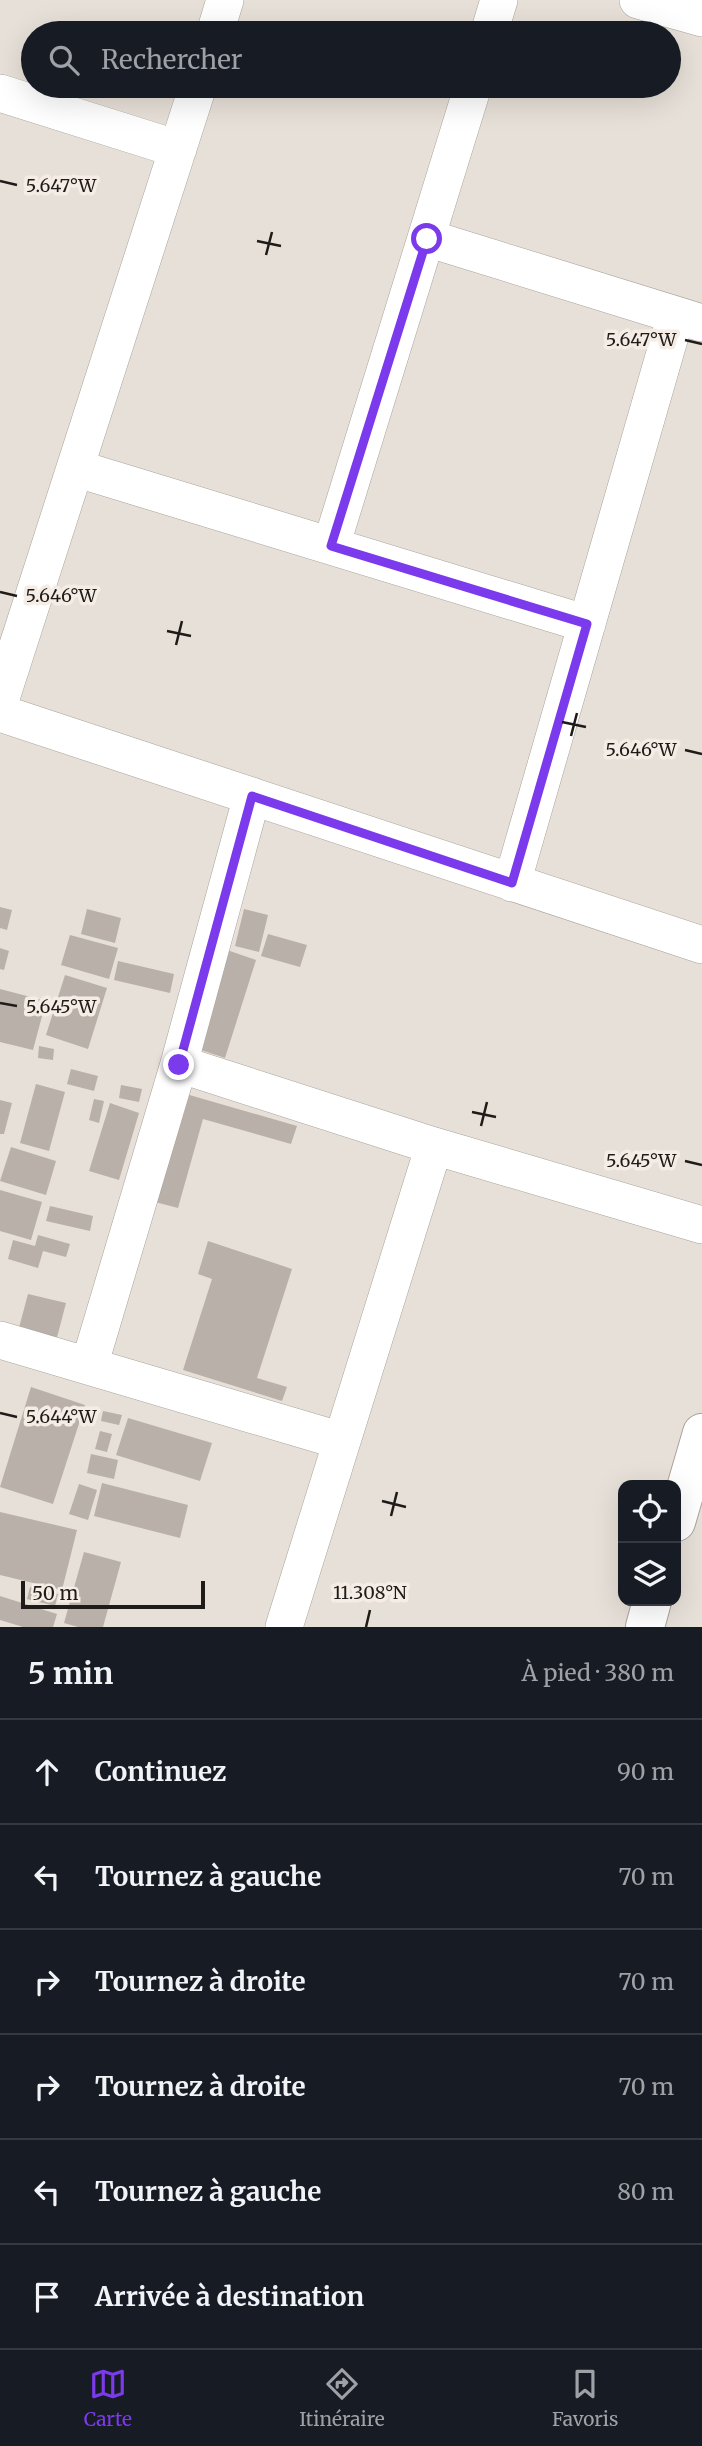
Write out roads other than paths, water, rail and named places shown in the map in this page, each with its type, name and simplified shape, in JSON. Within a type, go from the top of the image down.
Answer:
[{"type":"highway","points":[[681,1505],[702,1433]]},
{"type":"highway","points":[[645,1627],[651,1606]]},
{"type":"street","points":[[219,21],[225,0]]},
{"type":"street","points":[[493,21],[499,0]]},
{"type":"street","points":[[638,0],[702,18]]},
{"type":"street","points":[[0,93],[178,149]]},
{"type":"street","points":[[0,701],[194,98]]},
{"type":"street","points":[[331,546],[469,98]]},
{"type":"street","points":[[427,239],[689,319],[587,624],[512,883]]},
{"type":"street","points":[[75,468],[587,624]]},
{"type":"street","points":[[0,713],[702,945]]},
{"type":"street","points":[[89,1366],[179,1065],[252,796]]},
{"type":"street","points":[[179,1065],[434,1146],[702,1225]]},
{"type":"street","points":[[284,1627],[434,1146]]},
{"type":"street","points":[[0,1340],[342,1441]]}]
